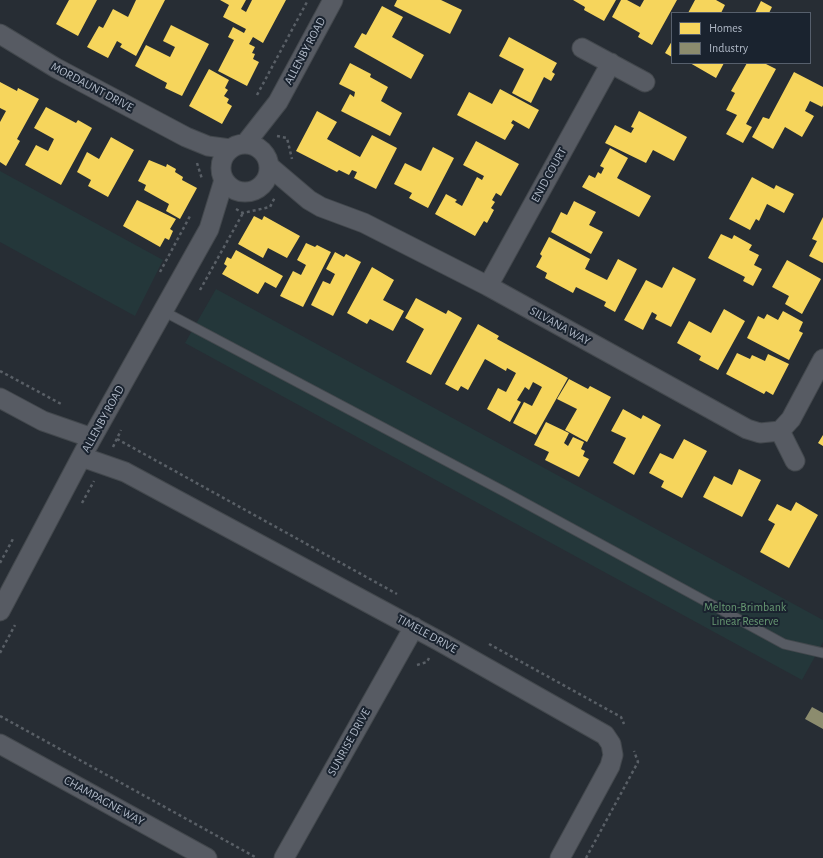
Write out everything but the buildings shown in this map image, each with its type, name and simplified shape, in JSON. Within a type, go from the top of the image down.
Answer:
[{"type":"street","name":"ALLENBY ROAD","points":[[267,160],[269,134],[278,102],[333,0]]},
{"type":"street","name":"MORDAUNT DRIVE","points":[[0,34],[56,68],[186,137],[208,146],[238,146]]},
{"type":"street","points":[[582,48],[645,82]]},
{"type":"street","name":"ENID COURT","points":[[488,286],[611,64]]},
{"type":"street","name":"ALLENBY ROAD","points":[[238,146],[278,102]]},
{"type":"street","name":"MORDAUNT DRIVE","points":[[186,137],[204,151],[222,173]]},
{"type":"street","points":[[238,146],[259,148],[267,160],[269,174],[251,195],[228,186],[222,173],[222,159],[238,146]]},
{"type":"street","name":"ALLENBY ROAD","points":[[0,611],[87,447],[209,229],[251,195]]},
{"type":"street","name":"SILVANA WAY","points":[[251,195],[308,200],[321,207],[364,223],[488,286],[747,429],[760,433],[780,431]]},
{"type":"street","points":[[795,461],[780,431],[791,419],[823,360]]},
{"type":"street","name":"TIMELE DRIVE","points":[[0,398],[44,421],[126,472],[414,627],[596,728],[605,735],[611,744],[613,755],[610,766],[560,858]]},
{"type":"street","name":"SUNRISE DRIVE","points":[[284,858],[414,627]]},
{"type":"street","name":"CHAMPAGNE WAY","points":[[0,744],[207,858]]},
{"type":"lane","points":[[163,311],[503,491],[784,644],[823,653]]},
{"type":"path","points":[[254,98],[308,0]]},
{"type":"path","points":[[181,321],[251,195],[294,168],[287,138],[269,134]]},
{"type":"path","points":[[204,151],[196,162],[205,190],[251,195],[270,207],[251,195]]},
{"type":"path","points":[[0,371],[68,408]]},
{"type":"path","points":[[80,506],[123,427]]},
{"type":"path","points":[[117,439],[401,596]]},
{"type":"path","points":[[0,653],[19,618]]},
{"type":"path","points":[[414,665],[427,662],[439,641]]},
{"type":"path","points":[[0,716],[257,858]]},
{"type":"green space","points":[[0,171],[163,260],[135,316],[0,242]]},
{"type":"green space","name":"Melton-Brimbank Linear Reserve","points":[[216,289],[823,620],[823,642],[802,680],[185,343]]}]
